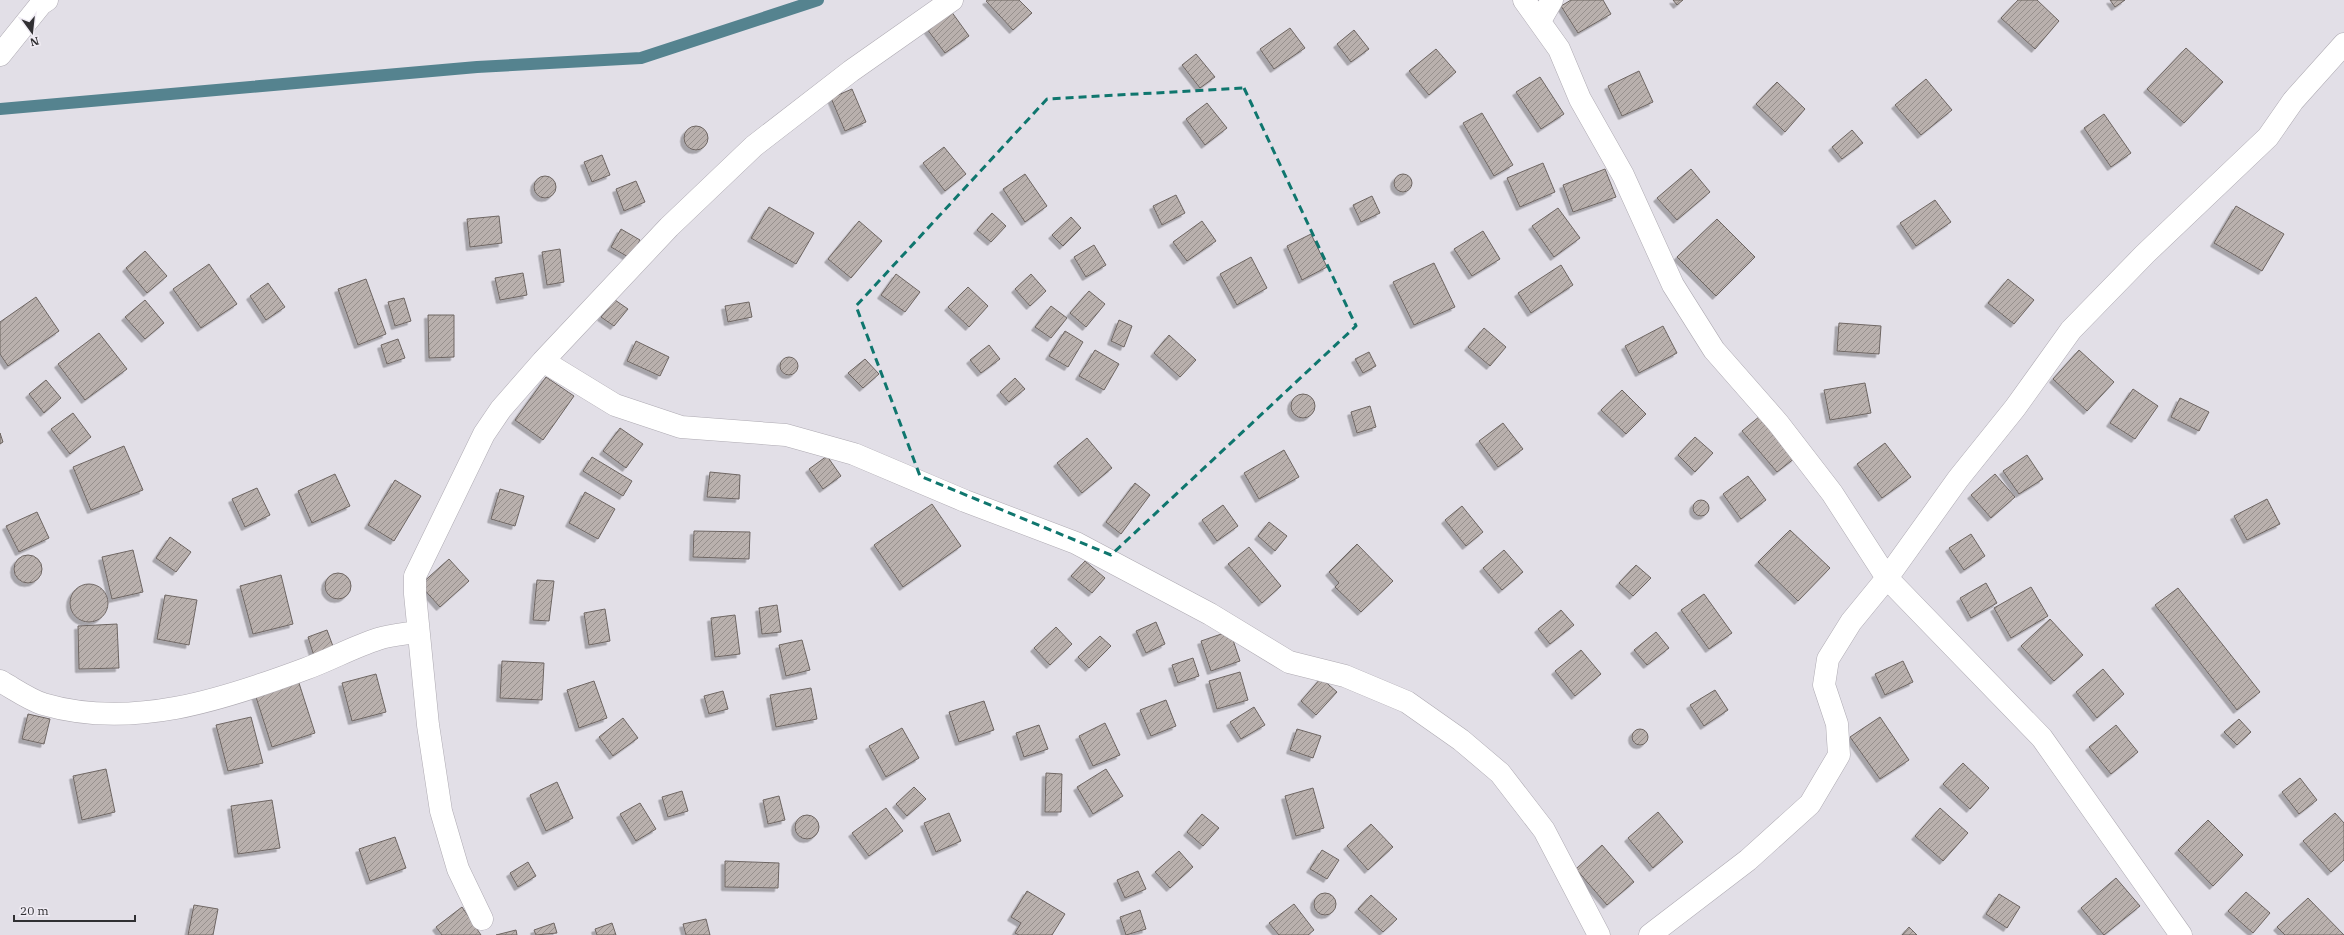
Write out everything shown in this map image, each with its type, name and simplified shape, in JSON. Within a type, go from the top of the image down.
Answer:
[{"type":"street","points":[[0,55],[41,4],[47,0]]},
{"type":"street","points":[[482,919],[458,869],[441,811],[428,725],[417,632],[415,576],[484,434],[501,409],[669,227],[754,146],[851,71],[952,0]]},
{"type":"street","points":[[1524,0],[1559,49],[1580,99],[1623,175],[1673,285],[1693,320],[1714,350],[1763,405],[1832,493],[1887,578],[2042,738],[2181,935]]},
{"type":"street","points":[[1540,21],[1552,0]]},
{"type":"street","points":[[1650,935],[1748,860],[1810,804],[1839,756],[1837,724],[1824,685],[1828,659],[1851,622],[1887,578],[1958,479],[2015,408],[2070,330],[2145,254],[2268,138],[2293,101],[2344,44]]},
{"type":"street","points":[[544,361],[615,405],[681,427],[786,435],[854,454],[965,501],[1076,543],[1210,614],[1289,662],[1345,676],[1408,702],[1461,740],[1500,773],[1544,830],[1600,935]]},
{"type":"street","points":[[0,681],[42,703],[97,715],[137,713],[179,708],[221,698],[307,668],[379,639],[417,632]]},
{"type":"highlighted area","points":[[1244,88],[1356,326],[1111,555],[920,476],[856,306],[1047,99]]},
{"type":"building","points":[[1019,0],[1032,13],[1013,30],[986,1]]},
{"type":"building","points":[[1571,0],[1603,0],[1611,14],[1578,33],[1561,6]]},
{"type":"building","points":[[1673,0],[1683,0],[1677,5]]},
{"type":"building","points":[[2018,0],[2037,0],[2059,21],[2035,49],[2001,18]]},
{"type":"building","points":[[2110,0],[2125,0],[2115,7]]},
{"type":"building","points":[[951,11],[969,36],[945,53],[927,29]]},
{"type":"building","points":[[1290,28],[1305,48],[1274,69],[1260,49]]},
{"type":"building","points":[[1354,30],[1369,49],[1351,62],[1337,44]]},
{"type":"building","points":[[2186,48],[2223,82],[2184,123],[2147,89]]},
{"type":"building","points":[[1436,49],[1456,72],[1429,95],[1409,71]]},
{"type":"building","points":[[1196,54],[1215,77],[1200,88],[1182,65]]},
{"type":"building","points":[[1639,71],[1653,102],[1622,116],[1608,86]]},
{"type":"building","points":[[1540,77],[1564,114],[1541,129],[1516,92]]},
{"type":"building","points":[[1926,79],[1952,110],[1921,135],[1895,105]]},
{"type":"building","points":[[1777,82],[1805,109],[1785,132],[1756,104]]},
{"type":"building","points":[[852,89],[866,122],[845,131],[831,98]]},
{"type":"building","points":[[1207,103],[1227,128],[1205,145],[1186,119]]},
{"type":"building","points":[[1482,113],[1513,165],[1494,176],[1463,123]]},
{"type":"building","points":[[2104,114],[2131,153],[2111,167],[2084,128]]},
{"type":"building","points":[[691,126],[701,126],[708,133],[708,143],[701,150],[691,150],[684,143],[684,133]]},
{"type":"building","points":[[1852,130],[1863,143],[1842,159],[1832,147]]},
{"type":"building","points":[[944,147],[966,174],[945,191],[923,163]]},
{"type":"building","points":[[602,155],[610,175],[592,182],[584,162]]},
{"type":"building","points":[[1543,163],[1555,192],[1520,207],[1507,178]]},
{"type":"building","points":[[1605,169],[1616,197],[1573,212],[1563,185]]},
{"type":"building","points":[[1691,169],[1710,192],[1677,220],[1657,198]]},
{"type":"building","points":[[1025,174],[1047,206],[1025,222],[1003,189]]},
{"type":"building","points":[[1403,174],[1409,177],[1412,183],[1409,189],[1403,192],[1397,189],[1394,183],[1397,177]]},
{"type":"building","points":[[545,176],[549,177],[555,183],[555,191],[549,197],[545,198],[541,197],[535,191],[534,187],[535,183],[541,177]]},
{"type":"building","points":[[636,181],[645,202],[624,211],[616,189]]},
{"type":"building","points":[[1176,195],[1185,213],[1162,225],[1153,206]]},
{"type":"building","points":[[1372,196],[1380,213],[1361,222],[1353,205]]},
{"type":"building","points":[[1935,200],[1951,222],[1916,246],[1900,223]]},
{"type":"building","points":[[2236,206],[2284,234],[2262,271],[2214,243]]},
{"type":"building","points":[[769,207],[814,233],[796,264],[751,238]]},
{"type":"building","points":[[1558,208],[1580,238],[1554,257],[1532,226]]},
{"type":"building","points":[[992,213],[1006,226],[991,242],[977,230]]},
{"type":"building","points":[[499,216],[502,243],[470,247],[467,219]]},
{"type":"building","points":[[1071,217],[1081,228],[1063,246],[1052,235]]},
{"type":"building","points":[[1717,219],[1755,257],[1716,296],[1677,257]]},
{"type":"building","points":[[859,221],[882,241],[851,278],[828,259]]},
{"type":"building","points":[[1202,221],[1216,241],[1187,261],[1173,242]]},
{"type":"building","points":[[621,229],[640,240],[630,258],[611,247]]},
{"type":"building","points":[[1483,231],[1500,259],[1472,276],[1454,249]]},
{"type":"building","points":[[1311,234],[1327,267],[1302,280],[1287,246]]},
{"type":"building","points":[[1094,245],[1106,265],[1086,277],[1074,257]]},
{"type":"building","points":[[560,249],[564,282],[547,285],[542,252]]},
{"type":"building","points":[[145,251],[167,276],[147,293],[126,268]]},
{"type":"building","points":[[1251,257],[1267,288],[1237,305],[1220,274]]},
{"type":"building","points":[[1434,263],[1455,307],[1414,325],[1393,282]]},
{"type":"building","points":[[209,264],[237,304],[201,328],[173,289]]},
{"type":"building","points":[[1561,265],[1573,285],[1531,313],[1518,293]]},
{"type":"building","points":[[523,273],[527,295],[500,300],[495,278]]},
{"type":"building","points":[[896,274],[920,292],[905,312],[881,295]]},
{"type":"building","points":[[1031,274],[1046,291],[1030,306],[1015,289]]},
{"type":"building","points":[[366,279],[386,334],[358,345],[338,289]]},
{"type":"building","points":[[2008,279],[2034,300],[2014,324],[1988,303]]},
{"type":"building","points":[[268,283],[285,307],[266,320],[250,296]]},
{"type":"building","points":[[968,287],[988,306],[969,327],[948,307]]},
{"type":"building","points":[[1089,291],[1105,304],[1086,327],[1070,313]]},
{"type":"building","points":[[36,297],[59,331],[8,366],[0,354],[0,322]]},
{"type":"building","points":[[404,298],[411,321],[395,326],[388,302]]},
{"type":"building","points":[[145,300],[164,323],[145,339],[125,317]]},
{"type":"building","points":[[615,300],[628,309],[614,326],[601,317]]},
{"type":"building","points":[[749,302],[752,317],[728,322],[725,306]]},
{"type":"building","points":[[1051,306],[1067,318],[1051,338],[1035,327]]},
{"type":"building","points":[[428,315],[454,315],[454,357],[429,358]]},
{"type":"building","points":[[1119,320],[1132,326],[1124,347],[1111,341]]},
{"type":"building","points":[[1839,323],[1881,326],[1879,354],[1837,351]]},
{"type":"building","points":[[1663,326],[1677,353],[1639,373],[1625,346]]},
{"type":"building","points":[[1484,328],[1506,347],[1490,366],[1468,347]]},
{"type":"building","points":[[1065,331],[1083,342],[1068,367],[1049,356]]},
{"type":"building","points":[[99,333],[127,369],[85,400],[58,364]]},
{"type":"building","points":[[1169,335],[1196,360],[1180,377],[1154,353]]},
{"type":"building","points":[[398,339],[405,358],[387,364],[381,345]]},
{"type":"building","points":[[636,341],[669,357],[660,376],[627,361]]},
{"type":"building","points":[[989,345],[1000,359],[981,373],[970,360]]},
{"type":"building","points":[[1095,350],[1119,364],[1104,390],[1079,376]]},
{"type":"building","points":[[2079,350],[2114,382],[2087,411],[2053,379]]},
{"type":"building","points":[[1369,352],[1376,366],[1363,373],[1355,359]]},
{"type":"building","points":[[789,357],[795,360],[798,366],[795,372],[789,375],[783,372],[780,366],[783,360]]},
{"type":"building","points":[[865,359],[879,374],[863,388],[848,373]]},
{"type":"building","points":[[546,377],[574,396],[543,440],[515,420]]},
{"type":"building","points":[[1015,378],[1025,389],[1009,402],[1000,392]]},
{"type":"building","points":[[46,380],[61,398],[44,413],[29,394]]},
{"type":"building","points":[[1865,383],[1871,413],[1830,420],[1824,390]]},
{"type":"building","points":[[2133,389],[2158,406],[2135,439],[2110,423]]},
{"type":"building","points":[[1622,390],[1646,414],[1626,434],[1601,410]]},
{"type":"building","points":[[1303,394],[1308,395],[1314,401],[1314,411],[1308,417],[1303,418],[1298,417],[1292,411],[1291,406],[1292,401],[1298,395]]},
{"type":"building","points":[[2180,398],[2209,412],[2199,431],[2171,417]]},
{"type":"building","points":[[1370,406],[1376,427],[1357,433],[1351,412]]},
{"type":"building","points":[[73,413],[91,437],[70,454],[51,429]]},
{"type":"building","points":[[1760,416],[1795,458],[1777,472],[1742,431]]},
{"type":"building","points":[[1503,423],[1523,449],[1498,467],[1479,441]]},
{"type":"building","points":[[620,428],[643,444],[626,468],[603,451]]},
{"type":"building","points":[[0,433],[3,442],[0,444]]},
{"type":"building","points":[[1695,437],[1713,453],[1695,472],[1678,455]]},
{"type":"building","points":[[1087,438],[1112,468],[1082,493],[1057,463]]},
{"type":"building","points":[[1885,443],[1911,477],[1882,498],[1857,464]]},
{"type":"building","points":[[124,446],[143,490],[91,510],[73,467]]},
{"type":"building","points":[[1284,450],[1299,477],[1259,499],[1244,473]]},
{"type":"building","points":[[2027,455],[2043,479],[2019,494],[2003,471]]},
{"type":"building","points":[[827,456],[841,476],[823,489],[809,469]]},
{"type":"building","points":[[592,457],[632,481],[623,496],[583,471]]},
{"type":"building","points":[[710,472],[740,475],[739,499],[707,497]]},
{"type":"building","points":[[335,474],[350,506],[312,523],[298,491]]},
{"type":"building","points":[[1995,474],[2015,497],[1991,518],[1971,495]]},
{"type":"building","points":[[1748,476],[1766,500],[1741,519],[1723,494]]},
{"type":"building","points":[[395,480],[421,496],[394,541],[368,525]]},
{"type":"building","points":[[1135,483],[1150,495],[1121,534],[1106,522]]},
{"type":"building","points":[[257,488],[270,515],[245,527],[232,499]]},
{"type":"building","points":[[500,489],[524,496],[515,526],[491,519]]},
{"type":"building","points":[[585,492],[615,509],[598,539],[569,523]]},
{"type":"building","points":[[2267,499],[2280,524],[2247,540],[2234,516]]},
{"type":"building","points":[[1698,500],[1704,500],[1709,505],[1707,514],[1704,516],[1698,516],[1693,511],[1693,505]]},
{"type":"building","points":[[932,504],[961,546],[903,587],[874,545]]},
{"type":"building","points":[[1223,505],[1238,526],[1217,541],[1202,520]]},
{"type":"building","points":[[1462,506],[1483,532],[1466,546],[1445,520]]},
{"type":"building","points":[[37,512],[49,538],[19,552],[6,526]]},
{"type":"building","points":[[1269,522],[1287,536],[1275,551],[1258,536]]},
{"type":"building","points":[[1790,530],[1830,568],[1798,601],[1758,562]]},
{"type":"building","points":[[694,531],[750,532],[749,559],[693,557]]},
{"type":"building","points":[[1971,534],[1985,556],[1964,570],[1949,548]]},
{"type":"building","points":[[170,537],[191,552],[176,572],[156,558]]},
{"type":"building","points":[[1357,544],[1393,581],[1361,612],[1335,587],[1339,583],[1329,572]]},
{"type":"building","points":[[1249,547],[1281,586],[1262,603],[1228,564]]},
{"type":"building","points":[[133,550],[143,592],[112,599],[102,557]]},
{"type":"building","points":[[1504,550],[1523,572],[1502,590],[1483,568]]},
{"type":"building","points":[[28,555],[34,556],[38,559],[41,563],[41,575],[38,579],[34,582],[28,583],[22,582],[18,579],[15,575],[14,569],[15,563],[18,559],[22,556]]},
{"type":"building","points":[[449,559],[469,581],[440,607],[420,585]]},
{"type":"building","points":[[1085,561],[1105,578],[1092,593],[1071,576]]},
{"type":"building","points":[[1636,565],[1651,578],[1633,596],[1619,583]]},
{"type":"building","points":[[338,573],[347,577],[351,586],[347,595],[338,599],[329,595],[325,586],[329,577]]},
{"type":"building","points":[[281,575],[293,624],[253,634],[240,586]]},
{"type":"building","points":[[537,580],[554,581],[549,621],[533,620]]},
{"type":"building","points":[[1986,583],[1997,603],[1971,618],[1960,598]]},
{"type":"building","points":[[85,584],[93,584],[103,589],[107,596],[107,610],[103,617],[93,622],[85,622],[75,617],[73,614],[70,607],[70,599],[75,589],[78,587]]},
{"type":"building","points":[[2031,587],[2048,616],[2011,638],[1994,608]]},
{"type":"building","points":[[2178,588],[2260,692],[2237,710],[2155,605]]},
{"type":"building","points":[[1704,594],[1732,633],[1709,649],[1681,610]]},
{"type":"building","points":[[165,595],[197,600],[189,645],[157,639]]},
{"type":"building","points":[[777,605],[781,632],[762,634],[759,608]]},
{"type":"building","points":[[605,609],[610,641],[589,645],[584,613]]},
{"type":"building","points":[[1561,610],[1574,625],[1550,644],[1538,629]]},
{"type":"building","points":[[735,615],[740,654],[715,657],[711,618]]},
{"type":"building","points":[[2050,619],[2083,655],[2054,681],[2021,646]]},
{"type":"building","points":[[1156,622],[1165,644],[1146,653],[1136,631]]},
{"type":"building","points":[[117,624],[119,668],[79,669],[78,626]]},
{"type":"building","points":[[1056,627],[1072,644],[1050,665],[1034,648]]},
{"type":"building","points":[[327,630],[334,649],[314,656],[308,637]]},
{"type":"building","points":[[1230,631],[1240,661],[1211,671],[1201,641]]},
{"type":"building","points":[[1656,632],[1669,648],[1647,665],[1634,650]]},
{"type":"building","points":[[1100,636],[1111,646],[1089,668],[1078,657]]},
{"type":"building","points":[[802,640],[810,670],[786,676],[779,645]]},
{"type":"building","points":[[1581,650],[1601,674],[1575,696],[1555,671]]},
{"type":"building","points":[[1193,658],[1199,676],[1178,683],[1172,665]]},
{"type":"building","points":[[502,661],[544,663],[542,700],[500,698]]},
{"type":"building","points":[[1903,661],[1913,682],[1885,695],[1875,674]]},
{"type":"building","points":[[2103,669],[2124,694],[2097,718],[2076,692]]},
{"type":"building","points":[[1240,672],[1248,700],[1217,709],[1209,681]]},
{"type":"building","points":[[376,674],[386,712],[352,721],[342,683]]},
{"type":"building","points":[[1321,678],[1337,692],[1316,715],[1301,701]]},
{"type":"building","points":[[298,680],[315,733],[272,747],[255,694]]},
{"type":"building","points":[[594,681],[607,718],[579,728],[567,690]]},
{"type":"building","points":[[811,688],[817,719],[776,727],[770,695]]},
{"type":"building","points":[[1715,690],[1728,710],[1704,726],[1690,705]]},
{"type":"building","points":[[723,691],[728,709],[709,714],[704,696]]},
{"type":"building","points":[[1166,700],[1176,726],[1151,736],[1140,710]]},
{"type":"building","points":[[984,701],[994,730],[959,742],[949,712]]},
{"type":"building","points":[[1254,707],[1265,725],[1241,739],[1230,722]]},
{"type":"building","points":[[28,714],[50,719],[44,744],[22,739]]},
{"type":"building","points":[[251,717],[263,763],[228,771],[216,725]]},
{"type":"building","points":[[1880,717],[1909,760],[1880,779],[1850,737]]},
{"type":"building","points":[[623,718],[638,738],[613,756],[599,737]]},
{"type":"building","points":[[2239,719],[2251,732],[2237,745],[2224,732]]},
{"type":"building","points":[[1105,723],[1120,755],[1093,766],[1079,736]]},
{"type":"building","points":[[1039,725],[1048,749],[1024,757],[1016,733]]},
{"type":"building","points":[[2116,725],[2138,752],[2111,774],[2089,747]]},
{"type":"building","points":[[902,728],[919,758],[886,777],[869,746]]},
{"type":"building","points":[[1297,729],[1321,736],[1313,758],[1290,750]]},
{"type":"building","points":[[1637,729],[1643,729],[1648,734],[1646,743],[1643,745],[1637,745],[1632,740],[1632,734]]},
{"type":"building","points":[[1963,763],[1989,788],[1970,809],[1943,784]]},
{"type":"building","points":[[106,769],[115,812],[82,820],[73,776]]},
{"type":"building","points":[[1106,769],[1123,796],[1093,814],[1077,787]]},
{"type":"building","points":[[1046,773],[1062,774],[1061,812],[1045,812]]},
{"type":"building","points":[[2300,778],[2317,800],[2299,814],[2282,792]]},
{"type":"building","points":[[557,782],[573,818],[546,831],[530,795]]},
{"type":"building","points":[[914,787],[926,799],[907,816],[896,804]]},
{"type":"building","points":[[1313,788],[1324,828],[1296,836],[1285,796]]},
{"type":"building","points":[[682,791],[688,811],[668,817],[662,797]]},
{"type":"building","points":[[779,796],[785,820],[768,824],[763,800]]},
{"type":"building","points":[[272,800],[280,848],[238,854],[231,806]]},
{"type":"building","points":[[640,803],[656,829],[636,841],[620,814]]},
{"type":"building","points":[[886,808],[903,831],[869,856],[852,833]]},
{"type":"building","points":[[1940,808],[1968,833],[1943,861],[1915,836]]},
{"type":"building","points":[[1658,812],[1683,842],[1653,868],[1628,838]]},
{"type":"building","points":[[949,813],[961,841],[936,852],[924,823]]},
{"type":"building","points":[[2335,813],[2344,823],[2344,860],[2331,872],[2303,841]]},
{"type":"building","points":[[1202,814],[1219,828],[1203,846],[1187,832]]},
{"type":"building","points":[[807,815],[812,816],[818,822],[818,832],[812,838],[807,839],[802,838],[796,832],[795,827],[796,822],[802,816]]},
{"type":"building","points":[[2208,820],[2243,855],[2213,886],[2178,850]]},
{"type":"building","points":[[1371,824],[1393,847],[1368,870],[1347,846]]},
{"type":"building","points":[[395,837],[406,868],[370,881],[359,849]]},
{"type":"building","points":[[1602,845],[1634,882],[1607,905],[1576,869]]},
{"type":"building","points":[[1322,850],[1339,860],[1327,879],[1310,869]]},
{"type":"building","points":[[1179,851],[1193,867],[1170,888],[1155,872]]},
{"type":"building","points":[[725,861],[779,863],[778,888],[725,887]]},
{"type":"building","points":[[528,862],[536,876],[518,887],[510,873]]},
{"type":"building","points":[[1138,871],[1146,889],[1125,898],[1117,880]]},
{"type":"building","points":[[2116,878],[2140,906],[2104,935],[2081,908]]},
{"type":"building","points":[[1027,891],[1065,914],[1052,935],[1019,935],[1015,933],[1021,923],[1011,917]]},
{"type":"building","points":[[2246,892],[2270,913],[2253,933],[2228,911]]},
{"type":"building","points":[[1325,893],[1333,896],[1336,904],[1333,912],[1325,915],[1317,912],[1314,904],[1317,896]]},
{"type":"building","points":[[1999,894],[2020,907],[2007,928],[1986,914]]},
{"type":"building","points":[[1371,895],[1397,919],[1383,932],[1358,909]]},
{"type":"building","points":[[2308,898],[2344,935],[2285,935],[2277,927]]},
{"type":"building","points":[[1294,904],[1314,930],[1308,935],[1279,935],[1269,923]]},
{"type":"building","points":[[194,905],[218,909],[213,935],[188,935]]},
{"type":"building","points":[[462,907],[481,935],[442,935],[436,927]]},
{"type":"building","points":[[1140,910],[1146,929],[1126,935],[1120,917]]},
{"type":"building","points":[[706,919],[710,935],[686,935],[683,924]]},
{"type":"building","points":[[554,923],[557,933],[536,935],[534,930]]},
{"type":"building","points":[[612,923],[616,935],[597,935],[595,929]]},
{"type":"building","points":[[1909,927],[1917,935],[1902,935]]},
{"type":"building","points":[[516,930],[517,935],[496,935]]},
{"type":"waterway","points":[[0,109],[477,67],[641,58],[818,0]]}]
